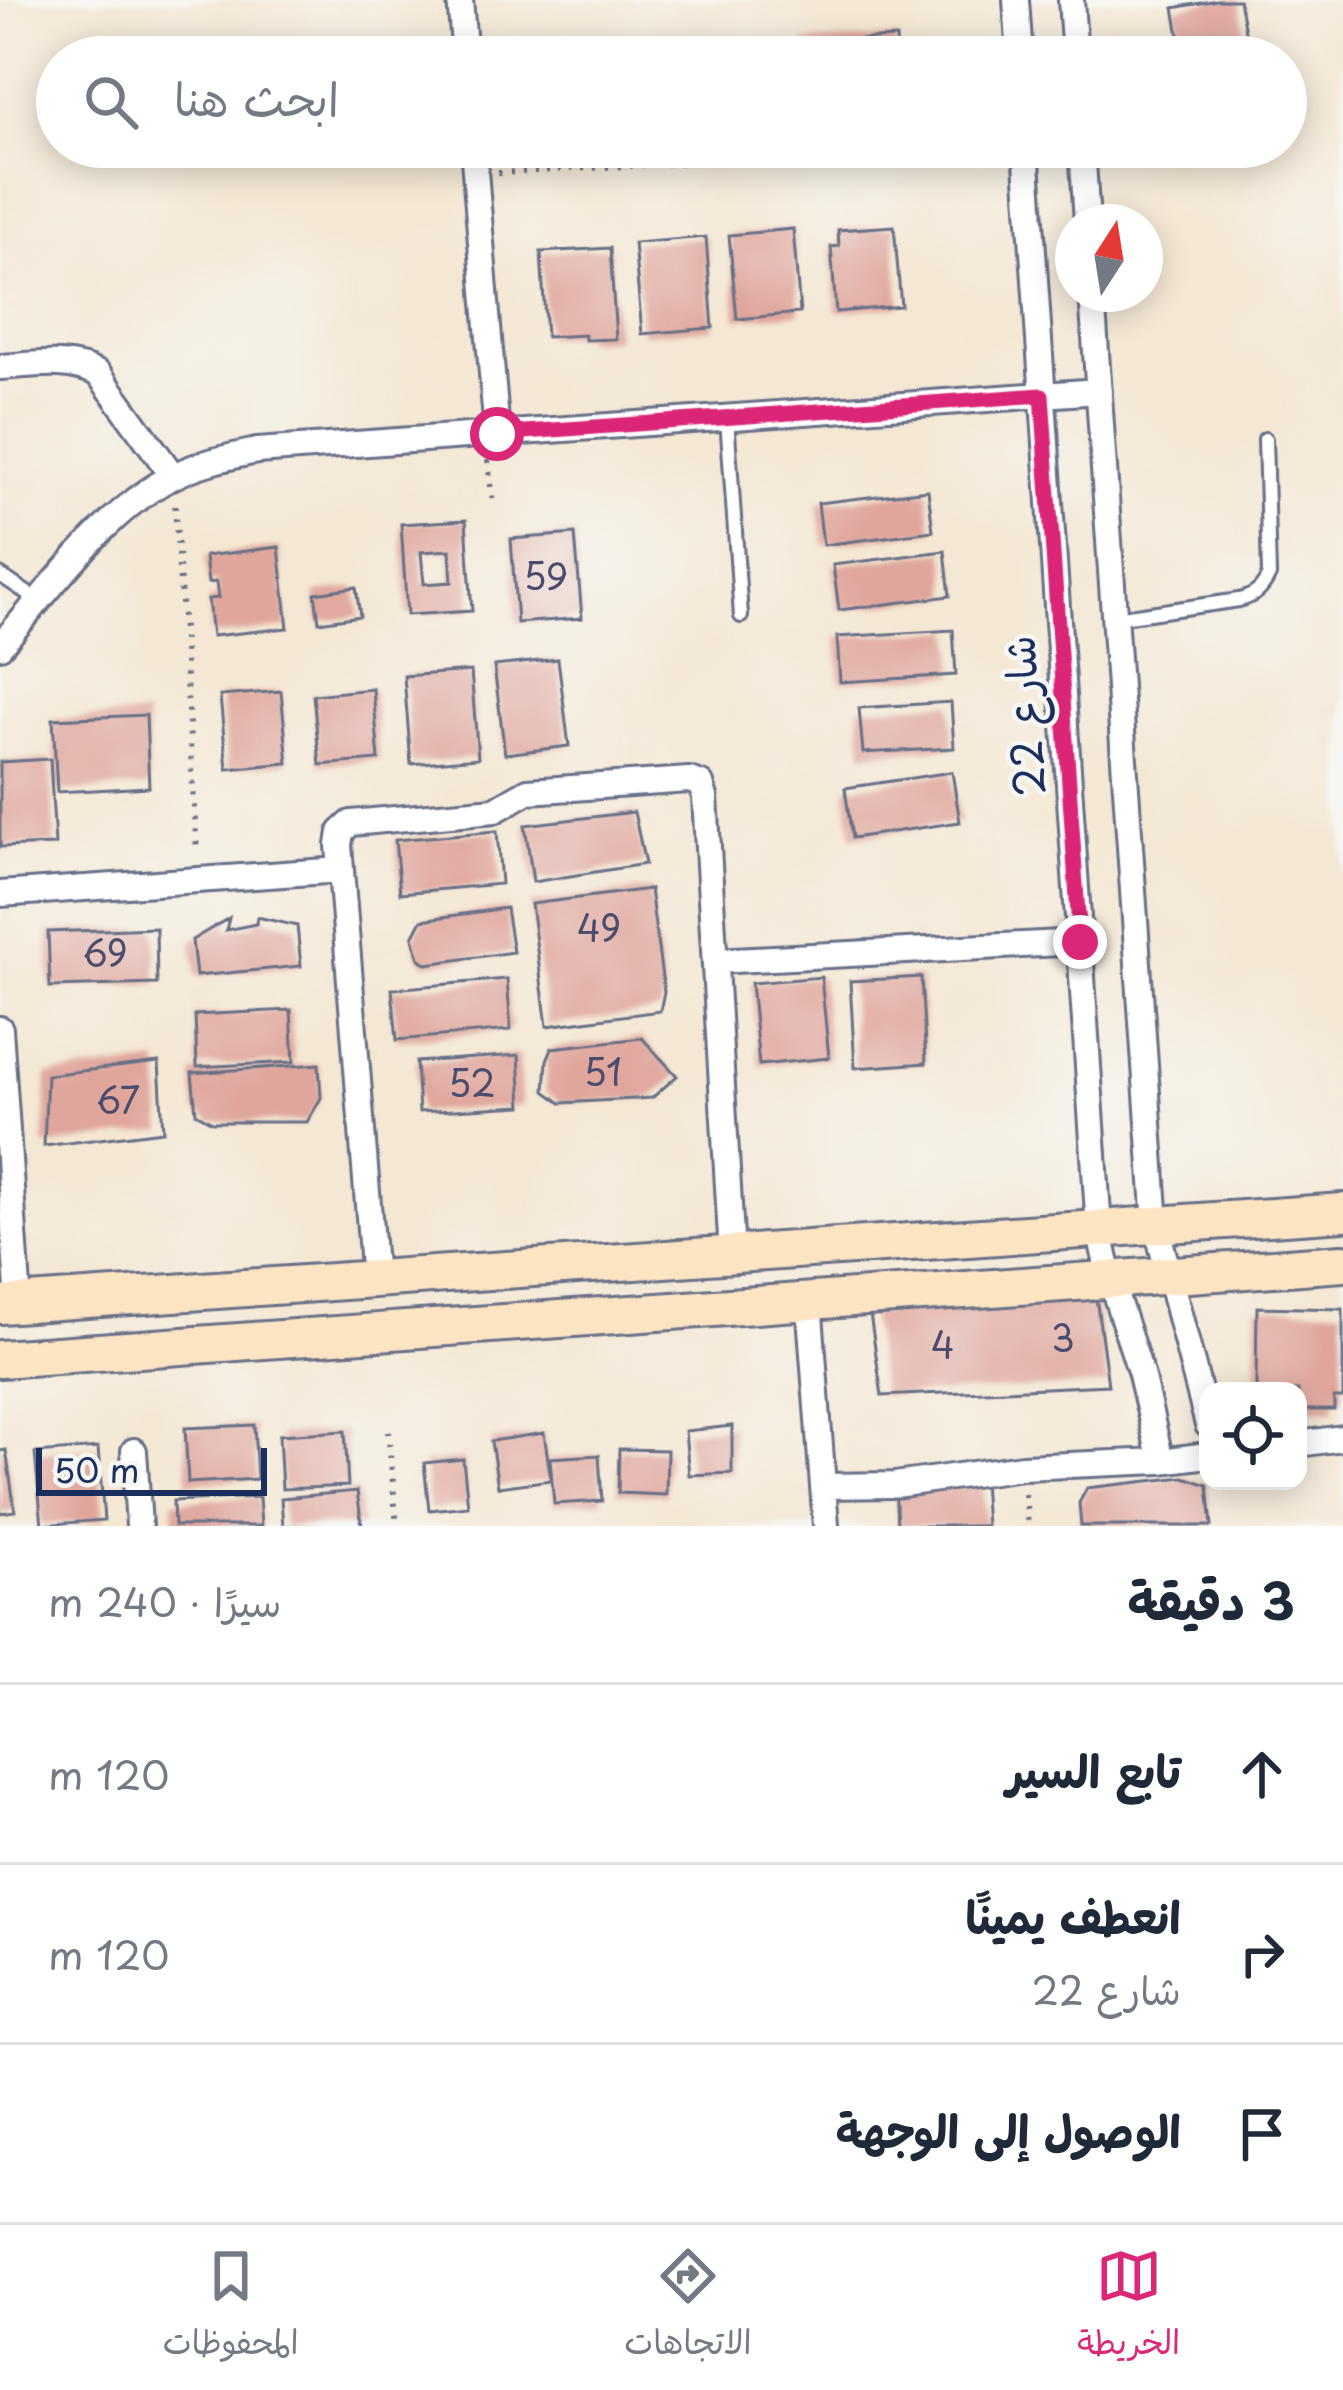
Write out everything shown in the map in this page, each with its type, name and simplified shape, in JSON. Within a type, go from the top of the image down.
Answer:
[{"type":"street","points":[[460,0],[463,36]]},
{"type":"street","points":[[1016,0],[1018,36]]},
{"type":"street","points":[[1072,0],[1075,36]]},
{"type":"street","points":[[475,168],[491,434]]},
{"type":"street","name":"شارع 22","points":[[1027,168],[1099,1229],[1162,1461]]},
{"type":"street","points":[[1083,168],[1086,204]]},
{"type":"street","points":[[1093,312],[1156,1225],[1199,1391]]},
{"type":"street","points":[[0,367],[63,363],[82,365],[99,374],[173,476]]},
{"type":"street","points":[[0,646],[127,506],[173,476],[214,460],[257,451],[1099,391]]},
{"type":"street","points":[[374,1280],[339,838],[351,823],[502,809],[528,791],[695,780],[701,784],[732,1255]]},
{"type":"street","points":[[0,893],[340,870]]},
{"type":"street","points":[[715,962],[1080,942]]},
{"type":"street","points":[[0,1029],[10,1305],[1343,1212]]},
{"type":"street","points":[[0,1359],[1343,1263]]},
{"type":"street","points":[[809,1301],[826,1526]]},
{"type":"street","points":[[1307,1443],[1343,1438]]},
{"type":"street","points":[[134,1451],[140,1526]]},
{"type":"street","points":[[823,1486],[895,1485],[1022,1467],[1199,1456]]},
{"type":"lane","points":[[728,418],[741,616]]},
{"type":"lane","points":[[1114,619],[1239,600],[1263,587],[1269,575],[1265,439]]},
{"type":"lane","points":[[0,575],[40,602]]},
{"type":"path","points":[[475,174],[584,168]]},
{"type":"path","points":[[491,434],[493,504]]},
{"type":"path","points":[[173,476],[199,880]]},
{"type":"path","points":[[388,1432],[397,1526]]},
{"type":"building","points":[[1239,0],[1246,36],[1179,36],[1174,8]]},
{"type":"building","points":[[894,226],[901,306],[836,312],[831,247],[839,246],[838,230]]},
{"type":"building","points":[[793,229],[800,313],[737,319],[729,235]]},
{"type":"building","points":[[706,237],[713,328],[642,334],[634,243]]},
{"type":"building","points":[[610,248],[616,339],[546,337],[541,252]]},
{"type":"building","points":[[928,490],[933,531],[823,545],[818,503]]},
{"type":"building","points":[[466,520],[472,611],[407,615],[401,524]],"holes":[[[450,550],[452,582],[424,584],[421,552]]]},
{"type":"building","points":[[575,534],[582,618],[517,623],[511,539]]},
{"type":"building","points":[[279,547],[288,628],[212,636],[208,599],[218,598],[216,582],[208,583],[205,556]]},
{"type":"building","points":[[945,551],[950,596],[839,610],[833,565]]},
{"type":"building","points":[[356,587],[360,616],[319,622],[315,593]]},
{"type":"building","points":[[953,630],[956,675],[840,682],[837,637]]},
{"type":"building","points":[[558,659],[569,746],[505,754],[494,666]]},
{"type":"building","points":[[471,671],[478,758],[411,764],[404,676]]},
{"type":"building","points":[[373,689],[379,760],[320,765],[313,695]]},
{"type":"building","points":[[281,691],[288,763],[227,769],[220,696]]},
{"type":"building","points":[[951,702],[954,748],[863,753],[859,708]]},
{"type":"building","points":[[146,715],[149,787],[57,792],[53,719]]},
{"type":"building","points":[[50,759],[55,845],[0,847],[0,762]]},
{"type":"building","points":[[952,772],[960,822],[852,838],[845,788]]},
{"type":"building","points":[[634,812],[645,864],[533,882],[525,825]]},
{"type":"building","points":[[497,831],[501,884],[400,893],[395,840]]},
{"type":"building","points":[[650,889],[664,992],[660,1011],[547,1026],[531,904]]},
{"type":"building","points":[[506,908],[513,952],[427,964],[419,958],[413,937],[422,920]]},
{"type":"building","points":[[257,917],[297,926],[301,966],[196,976],[192,940],[229,918],[226,930],[256,924]]},
{"type":"building","points":[[156,928],[157,984],[50,987],[48,932]]},
{"type":"building","points":[[821,977],[829,1058],[759,1065],[751,983]]},
{"type":"building","points":[[921,977],[926,1063],[855,1068],[850,981]]},
{"type":"building","points":[[507,979],[511,1030],[397,1040],[392,989]]},
{"type":"building","points":[[291,1010],[294,1062],[197,1067],[195,1015]]},
{"type":"building","points":[[642,1038],[677,1076],[652,1098],[561,1103],[545,1091],[552,1048]]},
{"type":"building","points":[[519,1055],[522,1106],[419,1112],[416,1062]]},
{"type":"building","points":[[159,1062],[163,1131],[44,1146],[47,1075]]},
{"type":"building","points":[[319,1064],[321,1098],[307,1122],[212,1122],[196,1113],[192,1073]]},
{"type":"building","points":[[1096,1297],[1108,1385],[882,1396],[870,1314]]},
{"type":"building","points":[[1257,1307],[1343,1309],[1343,1398],[1334,1398],[1334,1410],[1307,1410],[1307,1382],[1256,1382]]},
{"type":"building","points":[[254,1425],[257,1479],[188,1483],[185,1428]]},
{"type":"building","points":[[732,1426],[732,1473],[689,1475],[685,1431]]},
{"type":"building","points":[[345,1431],[348,1486],[282,1489],[279,1435]]},
{"type":"building","points":[[544,1433],[551,1480],[498,1487],[491,1441]]},
{"type":"building","points":[[98,1448],[104,1520],[42,1525],[35,1453]]},
{"type":"building","points":[[619,1449],[667,1450],[666,1495],[618,1493]]},
{"type":"building","points":[[6,1450],[15,1511],[0,1513],[0,1451]]},
{"type":"building","points":[[599,1455],[602,1501],[554,1504],[550,1458]]},
{"type":"building","points":[[463,1459],[468,1506],[429,1510],[424,1463]]},
{"type":"building","points":[[1184,1477],[1199,1482],[1199,1490],[1208,1490],[1212,1526],[1081,1526],[1079,1503],[1087,1488]]},
{"type":"building","points":[[983,1481],[986,1526],[897,1526],[895,1485]]},
{"type":"building","points":[[357,1491],[362,1526],[283,1526],[281,1498]]},
{"type":"building","points":[[259,1497],[261,1526],[174,1526],[173,1501]]},
{"type":"route","points":[[497,434],[1042,395],[1080,942]]}]
